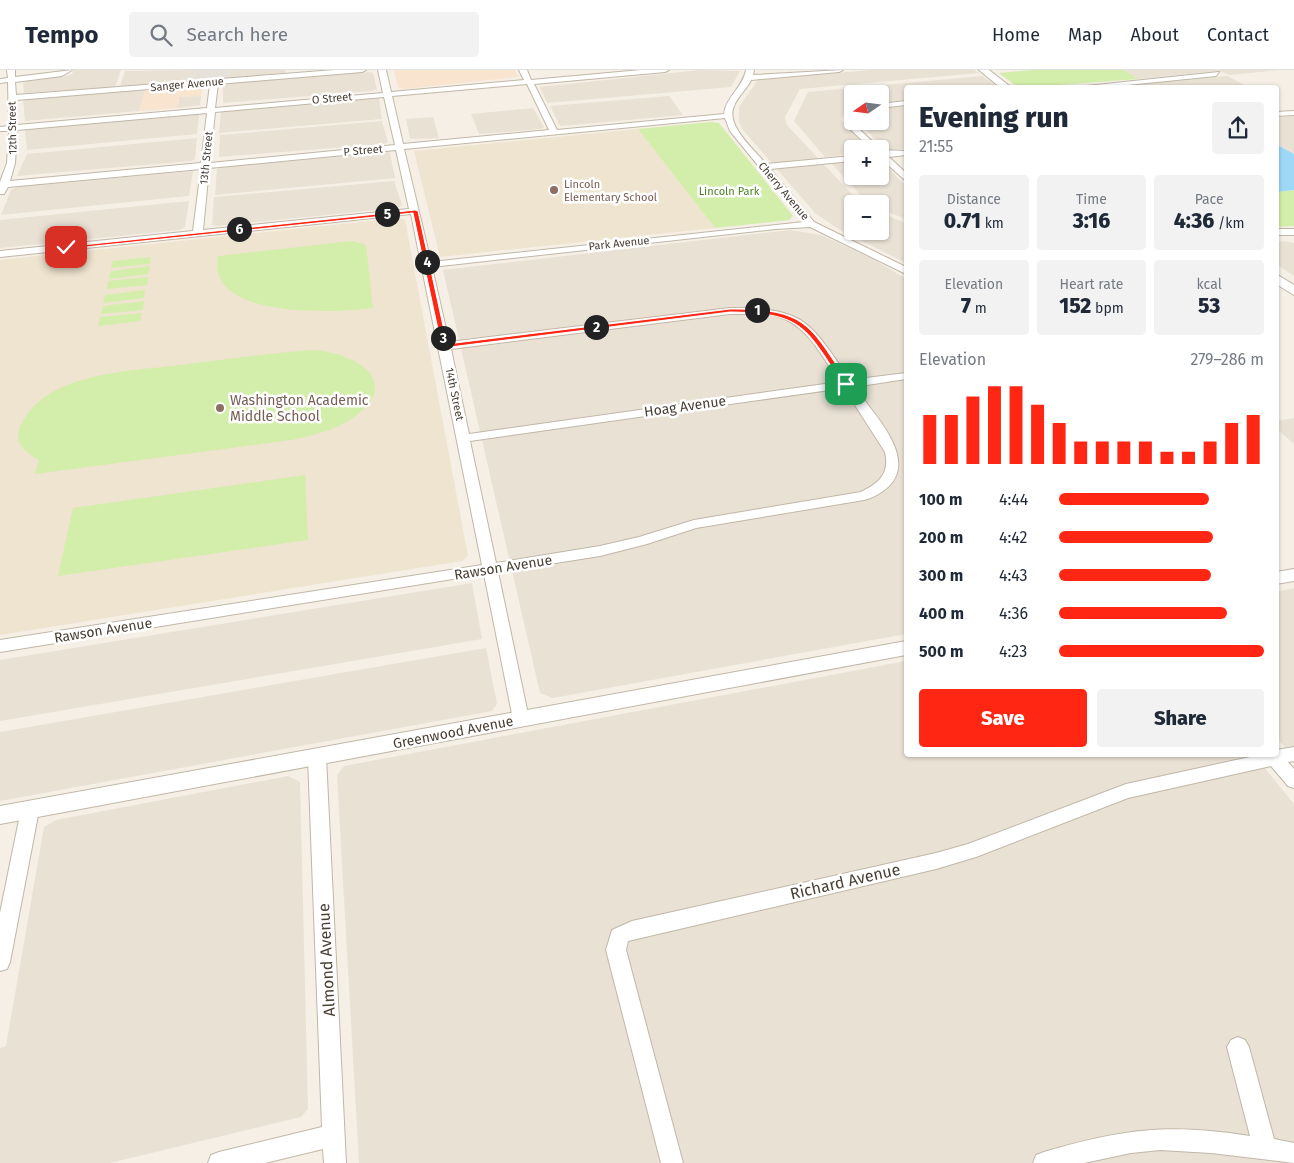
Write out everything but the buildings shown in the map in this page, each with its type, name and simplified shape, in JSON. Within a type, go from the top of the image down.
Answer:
[{"type":"street","name":"12th Street","points":[[2,188],[13,159],[11,70]]},
{"type":"street","name":"Sanger Avenue","points":[[12,98],[214,82],[293,73],[362,70]]},
{"type":"street","name":"14th Street","points":[[382,70],[427,265],[521,719]]},
{"type":"street","points":[[523,70],[554,132]]},
{"type":"street","name":"O Street","points":[[0,129],[665,70]]},
{"type":"street","points":[[726,116],[729,106],[750,74],[840,70]]},
{"type":"street","points":[[983,70],[1004,85]]},
{"type":"street","points":[[0,81],[67,71]]},
{"type":"street","points":[[1101,85],[1216,74]]},
{"type":"street","name":"13th Street","points":[[198,233],[214,82]]},
{"type":"street","points":[[889,105],[904,103]]},
{"type":"street","points":[[1279,114],[1294,113]]},
{"type":"street","name":"P Street","points":[[2,188],[206,164],[726,116]]},
{"type":"street","name":"Cherry Avenue","points":[[726,116],[763,167],[811,224],[904,269]]},
{"type":"street","points":[[856,130],[867,140]]},
{"type":"street","points":[[889,153],[904,152]]},
{"type":"street","points":[[763,167],[844,159]]},
{"type":"street","points":[[889,162],[904,176]]},
{"type":"street","points":[[0,254],[415,211]]},
{"type":"street","name":"Park Avenue","points":[[427,265],[775,226],[811,224]]},
{"type":"street","points":[[1279,280],[1294,291]]},
{"type":"street","name":"Rawson Avenue","points":[[0,646],[600,551],[694,524],[847,500],[874,491],[891,476],[894,464],[892,452],[812,334],[792,318],[764,311],[730,311],[444,346]]},
{"type":"street","name":"Hoag Avenue","points":[[464,438],[904,376]]},
{"type":"street","points":[[1279,578],[1294,575]]},
{"type":"street","name":"Greenwood Avenue","points":[[0,815],[904,648]]},
{"type":"street","name":"Richard Avenue","points":[[1279,756],[1294,754]]},
{"type":"street","name":"Almond Avenue","points":[[317,757],[335,1163]]},
{"type":"street","points":[[1274,757],[1294,781]]},
{"type":"street","name":"Richard Avenue","points":[[672,1163],[616,950],[619,936],[632,930],[944,858],[996,842],[1126,791],[1274,757]]},
{"type":"street","points":[[0,962],[30,810]]},
{"type":"street","points":[[1238,1047],[1265,1149]]},
{"type":"street","points":[[218,1163],[334,1135]]},
{"type":"street","points":[[1044,1163],[1123,1143],[1160,1139],[1197,1140],[1294,1154]]},
{"type":"shaded area","points":[[74,70],[121,70],[115,87],[24,93],[23,83],[27,81],[66,76],[72,74]]},
{"type":"shaded area","points":[[194,70],[193,81],[120,87],[125,71]]},
{"type":"shaded area","points":[[194,70],[229,70],[228,78],[193,81]]},
{"type":"shaded area","points":[[229,70],[285,70],[285,73],[228,78]]},
{"type":"shaded area","points":[[515,70],[518,77],[404,89],[398,87],[394,71]]},
{"type":"shaded area","points":[[700,70],[740,71],[731,87],[547,103],[540,87]]},
{"type":"shaded area","points":[[870,70],[974,70],[979,73],[800,89],[785,117],[787,125],[853,195],[844,195],[844,232],[816,214],[743,130],[739,122],[739,107],[758,80]]},
{"type":"shaded area","points":[[1124,70],[1279,70],[1230,75],[1218,71],[1138,79]]},
{"type":"shaded area","points":[[373,73],[377,89],[372,91],[223,103],[223,85],[228,83]]},
{"type":"shaded area","points":[[982,76],[995,85],[904,85],[904,100],[889,102],[889,85],[884,85]]},
{"type":"shaded area","points":[[1227,76],[1244,85],[1126,85]]},
{"type":"shaded area","points":[[203,87],[201,96],[179,97],[178,108],[139,111],[145,90]]},
{"type":"shaded area","points":[[844,89],[844,114],[841,120],[844,123],[844,130],[850,130],[860,140],[844,140],[844,155],[825,157],[794,121],[808,92]]},
{"type":"shaded area","points":[[145,90],[139,111],[25,121],[23,101],[27,99]]},
{"type":"shaded area","points":[[201,96],[200,105],[178,108],[179,97]]},
{"type":"shaded area","points":[[669,96],[683,115],[560,126],[550,106]]},
{"type":"shaded area","points":[[379,99],[382,119],[219,133],[221,112],[225,111]]},
{"type":"shaded area","points":[[904,106],[904,149],[889,150],[889,140],[876,140],[866,130],[889,130],[889,107]]},
{"type":"shaded area","points":[[533,108],[544,127],[541,129],[479,134],[471,114]]},
{"type":"shaded area","points":[[199,115],[197,134],[27,150],[25,130],[28,129]]},
{"type":"shaded area","points":[[1294,116],[1294,154],[1279,146],[1279,118]]},
{"type":"shaded area","points":[[433,117],[439,138],[410,139],[406,119]]},
{"type":"shaded area","points":[[382,121],[388,142],[384,144],[219,157],[220,135]]},
{"type":"shaded area","name":"Lincoln Elementary School","points":[[638,129],[715,228],[440,257],[414,151]]},
{"type":"shaded area","points":[[197,138],[195,159],[191,161],[17,176],[27,154]]},
{"type":"shaded area","points":[[390,153],[395,178],[215,195],[217,169],[223,167]]},
{"type":"shaded area","points":[[844,162],[844,177],[831,163]]},
{"type":"shaded area","points":[[889,169],[904,184],[904,218],[889,212],[889,195],[861,195],[851,185],[889,185]]},
{"type":"shaded area","points":[[193,171],[189,196],[1,215],[11,190],[17,187]]},
{"type":"shaded area","points":[[394,181],[402,205],[397,208],[212,225],[214,197]]},
{"type":"shaded area","points":[[189,201],[185,227],[179,230],[0,248],[0,220]]},
{"type":"shaded area","points":[[889,216],[904,222],[904,262],[860,240],[889,240]]},
{"type":"shaded area","name":"Washington Academic Middle School","points":[[398,218],[405,220],[468,556],[462,561],[0,635],[0,260]]},
{"type":"shaded area","points":[[790,230],[821,235],[873,259],[904,278],[904,634],[553,698],[540,693],[443,270]]},
{"type":"shaded area","points":[[1279,242],[1294,243],[1294,276],[1279,266]]},
{"type":"shaded area","points":[[1294,418],[1294,444],[1279,431],[1279,420]]},
{"type":"shaded area","points":[[472,583],[482,639],[0,721],[0,660]]},
{"type":"shaded area","points":[[1294,588],[1294,758],[1279,740],[1279,591]]},
{"type":"shaded area","points":[[486,648],[497,704],[492,711],[0,801],[0,732]]},
{"type":"shaded area","points":[[904,661],[904,757],[1256,757],[1294,804],[1294,1163],[359,1163],[337,775],[344,766]]},
{"type":"shaded area","points":[[288,776],[300,782],[308,1109],[301,1117],[110,1163],[0,1163],[0,1048],[6,1046],[44,827],[56,820]]},
{"type":"green space","points":[[1032,70],[1124,70],[1138,79],[1059,85],[1015,85],[999,73]]},
{"type":"green space","name":"Lincoln Park","points":[[711,122],[719,123],[793,216],[789,220],[715,228],[638,129]]},
{"type":"green space","points":[[1294,190],[1294,226],[1279,227],[1279,192]]},
{"type":"green space","points":[[352,241],[366,245],[373,308],[305,311],[277,308],[252,302],[232,292],[219,277],[218,256]]},
{"type":"green space","points":[[151,257],[150,264],[111,268],[113,261]]},
{"type":"green space","points":[[150,266],[148,274],[109,279],[111,271]]},
{"type":"green space","points":[[148,277],[147,285],[107,289],[108,281]]},
{"type":"green space","points":[[145,290],[144,298],[103,303],[105,295]]},
{"type":"green space","points":[[144,301],[143,310],[101,314],[103,306]]},
{"type":"green space","points":[[142,313],[140,321],[98,326],[100,317]]},
{"type":"green space","points":[[314,350],[329,352],[358,363],[368,371],[374,381],[374,392],[368,405],[353,418],[339,426],[307,437],[35,474],[39,460],[29,454],[19,441],[21,425],[33,407],[50,394],[69,384],[92,377],[138,369]]},
{"type":"green space","points":[[305,475],[308,540],[58,576],[73,508]]},
{"type":"water","points":[[1279,146],[1294,154],[1294,190],[1279,192]]},
{"type":"place","name":"Lincoln Elementary School","points":[[554,190]]},
{"type":"place","name":"Washington Academic Middle School","points":[[220,408]]},
{"type":"route","points":[[66,247],[415,211],[444,346],[730,311],[764,311],[792,318],[804,326],[812,334],[846,384]]}]
